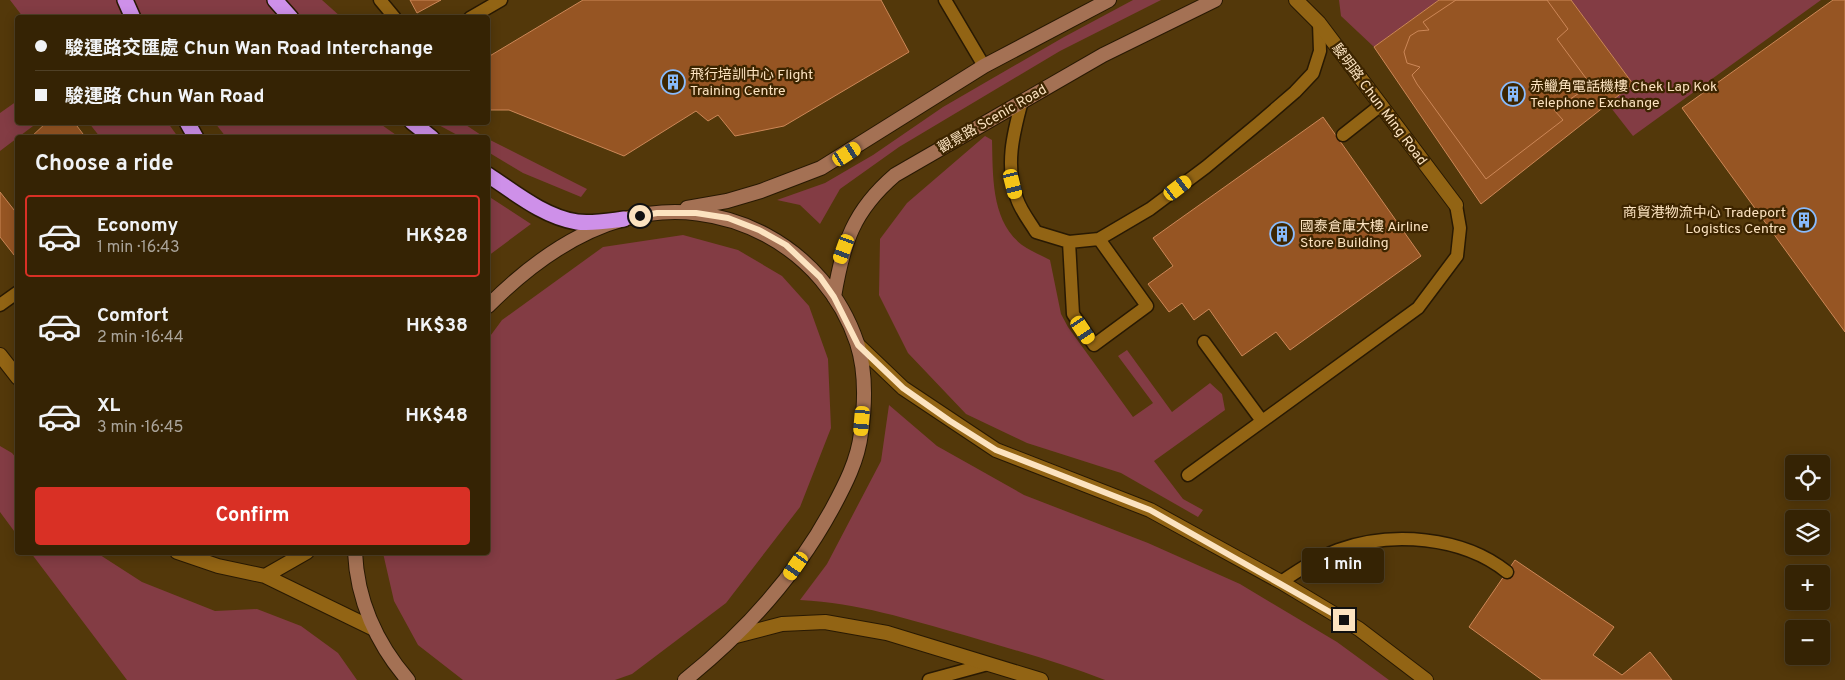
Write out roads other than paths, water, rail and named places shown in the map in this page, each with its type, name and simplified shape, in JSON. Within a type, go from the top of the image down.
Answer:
[{"type":"highway","points":[[125,0],[132,15]]},
{"type":"highway","points":[[275,0],[288,15]]},
{"type":"highway","points":[[416,125],[428,135]]},
{"type":"highway","points":[[490,176],[552,214],[576,222],[624,219]]},
{"type":"main road","points":[[490,304],[552,253],[586,233],[624,219],[727,201],[789,182],[821,168],[984,66],[1109,0]]},
{"type":"main road","name":"觀景路 Scenic Road","points":[[834,297],[840,260],[848,237],[862,210],[874,193],[895,175],[1103,54],[1215,0]]},
{"type":"main road","points":[[657,213],[696,213],[728,218],[759,230],[786,245],[804,260],[834,297],[858,345],[863,375],[864,403],[861,435],[854,461],[843,489],[807,552],[785,581],[736,636],[684,680]]},
{"type":"main road","points":[[355,555],[358,587],[374,630],[397,673],[408,680]]},
{"type":"street","name":"駿明路 Chun Ming Road","points":[[1300,1],[1319,23],[1456,205]]},
{"type":"street","points":[[858,345],[903,388],[996,450],[1150,510],[1281,582],[1360,629],[1426,680]]},
{"type":"street","points":[[0,355],[15,374]]},
{"type":"street","points":[[186,555],[218,566],[265,576],[374,630]]},
{"type":"street","points":[[265,576],[302,555]]},
{"type":"street","points":[[736,636],[782,624],[825,622],[887,633],[1041,680]]},
{"type":"lane","points":[[380,0],[392,15]]},
{"type":"lane","points":[[475,15],[501,0]]},
{"type":"lane","points":[[945,0],[984,66]]},
{"type":"lane","points":[[1022,101],[1014,129],[1009,168],[1017,200],[1036,232],[1069,242],[1100,239],[1150,209],[1206,167],[1295,92],[1313,73],[1320,51],[1319,23]]},
{"type":"lane","points":[[1343,134],[1381,105]]},
{"type":"lane","points":[[1188,475],[1418,308],[1457,256],[1460,228],[1456,205]]},
{"type":"lane","points":[[1069,242],[1073,314],[1094,345],[1147,306],[1100,239]]},
{"type":"lane","points":[[0,306],[15,294]]},
{"type":"lane","points":[[1204,342],[1262,421]]},
{"type":"lane","points":[[1281,582],[1313,562],[1338,550],[1394,539],[1422,540],[1450,545],[1477,554],[1507,572]]},
{"type":"lane","points":[[929,680],[988,664]]},
{"type":"place","name":"飛行培訓中心 Flight Training Centre","points":[[673,82]]},
{"type":"place","name":"赤鱲角電話機樓 Chek Lap Kok Telephone Exchange","points":[[1513,94]]},
{"type":"place","name":"商貿港物流中心 Tradeport Logistics Centre","points":[[1804,220]]},
{"type":"place","name":"國泰倉庫大樓 Airline Store Building","points":[[1282,234]]}]
